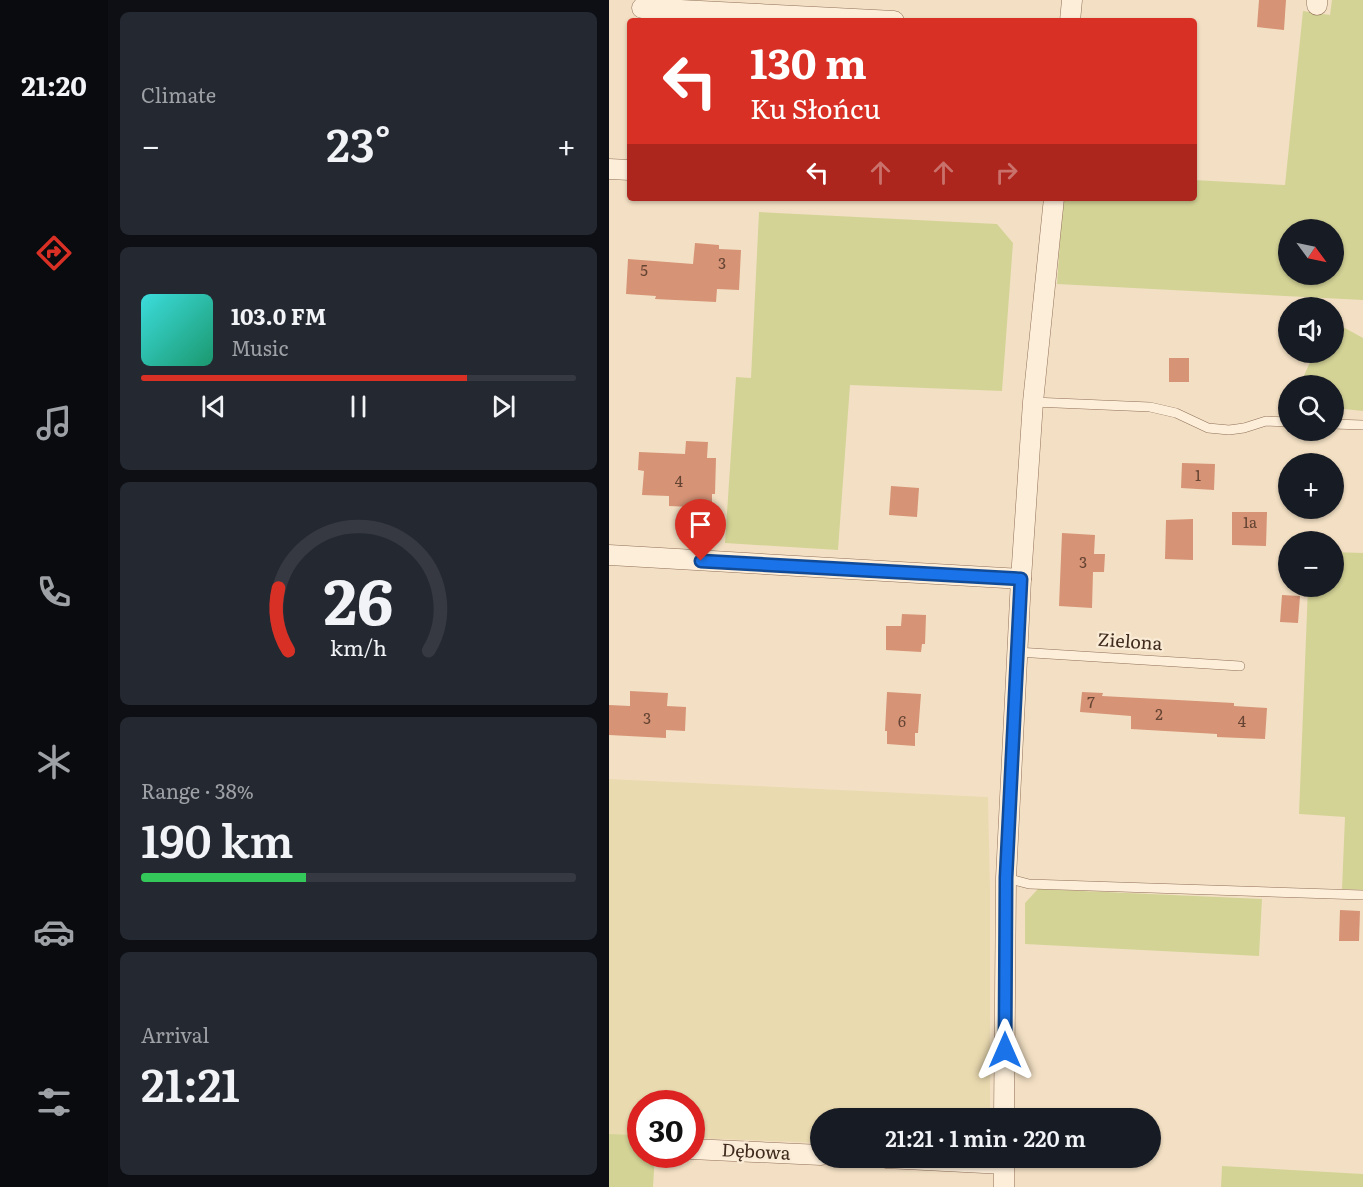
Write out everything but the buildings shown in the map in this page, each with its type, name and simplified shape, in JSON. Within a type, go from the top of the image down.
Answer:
[{"type":"street","points":[[1070,18],[1072,0]]},
{"type":"street","points":[[642,8],[836,18]]},
{"type":"street","points":[[609,169],[627,170]]},
{"type":"street","points":[[1004,1108],[1006,878],[1017,652],[1033,402],[1054,201]]},
{"type":"street","points":[[609,555],[1021,579]]},
{"type":"street","name":"Dębowa","points":[[705,1150],[810,1154]]},
{"type":"street","points":[[1004,1168],[1004,1187]]},
{"type":"lane","points":[[1033,402],[1150,407],[1176,413],[1208,428],[1229,430],[1266,421],[1278,422]]},
{"type":"lane","points":[[1344,424],[1363,425]]},
{"type":"lane","name":"Zielona","points":[[1017,652],[1240,666]]},
{"type":"lane","points":[[1006,878],[1029,884],[1363,895]]},
{"type":"shaded area","points":[[609,779],[988,797],[990,1108],[810,1108],[810,1143],[705,1139],[705,1090],[627,1090],[627,1135],[609,1134]]},
{"type":"green space","points":[[1332,0],[1363,0],[1363,300],[1344,299],[1344,297],[1057,284],[1063,201],[1197,201],[1197,180],[1285,185],[1303,11],[1330,15]]},
{"type":"green space","points":[[759,212],[997,224],[1013,243],[1002,391],[850,385],[838,550],[725,543],[736,377],[751,378]]},
{"type":"green space","points":[[1344,328],[1363,338],[1363,411],[1344,409],[1344,375],[1304,375],[1310,363],[1344,363]]},
{"type":"green space","points":[[1344,552],[1363,553],[1363,890],[1342,889],[1345,817],[1299,814],[1308,597],[1344,597]]},
{"type":"green space","points":[[1038,889],[1262,899],[1259,956],[1025,944],[1025,903]]},
{"type":"green space","points":[[609,1134],[627,1135],[627,1168],[654,1168],[653,1187],[609,1187]]},
{"type":"green space","points":[[1222,1166],[1363,1174],[1363,1187],[1221,1187]]},
{"type":"route","points":[[701,561],[1021,579],[1006,878],[1005,1050]]}]
